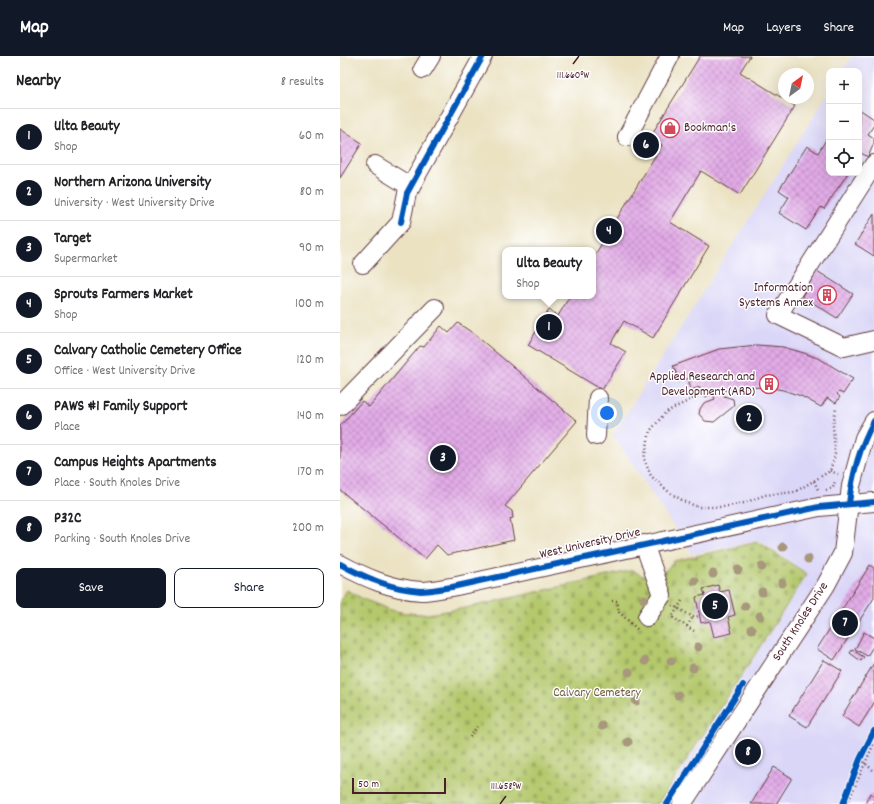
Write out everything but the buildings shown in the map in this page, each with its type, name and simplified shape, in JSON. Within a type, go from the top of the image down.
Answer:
[{"type":"street","points":[[363,264],[401,222],[407,193],[483,56]]},
{"type":"street","points":[[627,137],[670,56]]},
{"type":"street","points":[[874,164],[778,315],[844,348],[874,340]]},
{"type":"street","points":[[375,165],[411,187]]},
{"type":"street","points":[[340,406],[435,308]]},
{"type":"street","points":[[596,436],[598,398]]},
{"type":"street","name":"South Knoles Drive","points":[[682,804],[829,579],[843,553],[851,486],[864,438],[874,421]]},
{"type":"street","name":"West University Drive","points":[[340,564],[366,577],[392,586],[423,591],[452,587],[819,507],[874,502]]},
{"type":"street","points":[[643,624],[662,595],[644,544]]},
{"type":"path","points":[[700,395],[666,412],[650,431],[644,459],[651,476],[670,493],[687,503],[699,507],[723,507],[744,503],[765,494],[795,492],[830,471],[835,455],[833,426],[836,408]]},
{"type":"path","points":[[814,481],[818,493],[833,488],[838,473],[830,471]]},
{"type":"path","points":[[660,598],[693,617],[699,616]]},
{"type":"path","points":[[612,601],[617,601],[619,612],[643,624]]},
{"type":"path","points":[[682,601],[672,617],[694,631]]},
{"type":"path","points":[[687,626],[693,617]]},
{"type":"path","points":[[470,737],[478,725]]},
{"type":"path","points":[[843,804],[872,740]]},
{"type":"path","points":[[862,761],[874,771]]},
{"type":"path","points":[[847,804],[862,761]]},
{"type":"shaded area","points":[[852,56],[874,56],[874,804],[660,804],[808,574],[760,540],[692,554],[613,435],[826,97],[826,176],[862,176],[862,68],[844,68]]},
{"type":"green space","name":"Calvary Cemetery","points":[[758,542],[807,574],[658,804],[340,804],[340,602],[347,590],[363,599],[391,610],[406,613],[428,614],[471,607],[633,570],[642,576],[657,574],[668,568],[674,561]]},
{"type":"cycle path","points":[[401,222],[407,193],[483,56]]},
{"type":"cycle path","points":[[849,504],[857,461],[874,421]]},
{"type":"cycle path","points":[[340,564],[359,574],[389,585],[410,590],[429,591],[819,507],[874,502]]},
{"type":"cycle path","points":[[667,804],[743,685]]},
{"type":"cycle path","points":[[843,804],[860,759],[874,731]]},
{"type":"place","name":"Bookman's","points":[[670,128]]},
{"type":"place","name":"PAWS #1 Family Support","points":[[646,145]]},
{"type":"place","name":"Sprouts Farmers Market","points":[[609,231]]},
{"type":"place","name":"Information Systems Annex","points":[[827,295]]},
{"type":"place","name":"Ulta Beauty","points":[[549,327]]},
{"type":"place","name":"Applied Research and Development (ARD)","points":[[769,384]]},
{"type":"place","name":"Northern Arizona University","points":[[749,418]]},
{"type":"place","name":"Target","points":[[443,458]]},
{"type":"place","name":"Calvary Catholic Cemetery Office","points":[[715,606]]},
{"type":"place","name":"Campus Heights Apartments","points":[[845,623]]},
{"type":"place","name":"P32C","points":[[748,752]]}]
